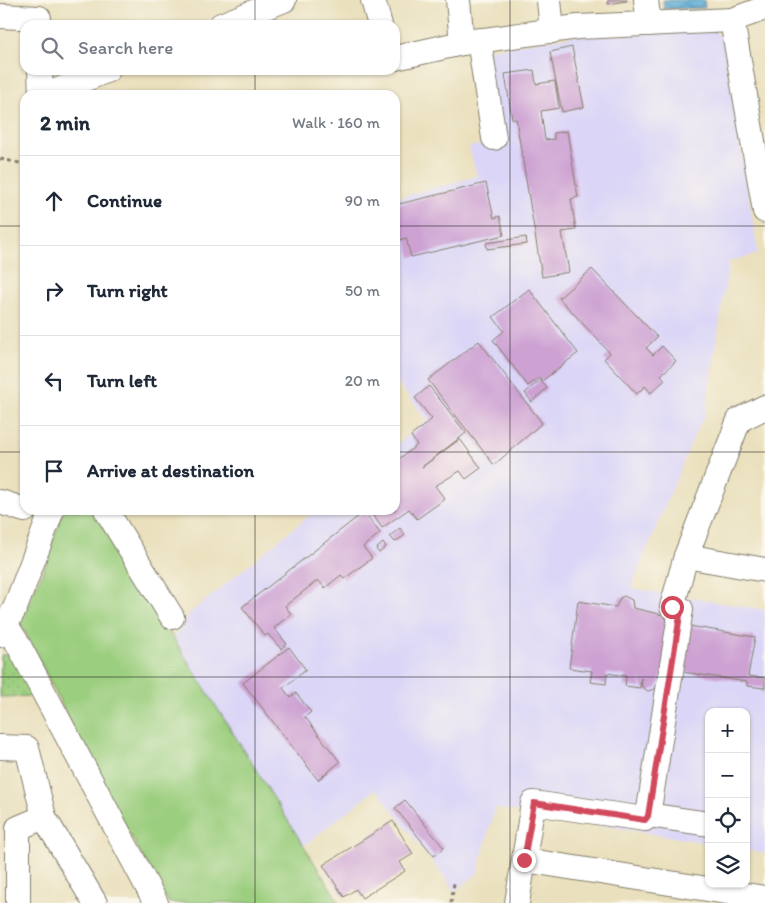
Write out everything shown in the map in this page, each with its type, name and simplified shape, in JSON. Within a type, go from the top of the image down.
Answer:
[{"type":"street","points":[[232,14],[284,0]]},
{"type":"street","points":[[373,0],[379,20]]},
{"type":"street","points":[[458,0],[471,41],[494,138]]},
{"type":"street","points":[[550,0],[552,31]]},
{"type":"street","points":[[646,0],[649,24]]},
{"type":"street","points":[[400,57],[471,41],[552,31],[649,24],[748,11],[765,210]]},
{"type":"street","points":[[0,16],[38,14]]},
{"type":"street","points":[[40,75],[41,90]]},
{"type":"street","points":[[58,90],[96,75]]},
{"type":"street","points":[[517,903],[534,803],[645,820],[648,816],[681,609],[672,607],[674,595],[686,556],[739,420],[765,407]]},
{"type":"street","points":[[0,502],[20,508]]},
{"type":"street","points":[[51,515],[15,608],[2,628],[18,644],[154,902]]},
{"type":"street","points":[[109,515],[172,617]]},
{"type":"street","points":[[686,556],[765,570]]},
{"type":"street","points":[[0,746],[27,748],[44,817],[96,903]]},
{"type":"street","points":[[648,816],[705,823]]},
{"type":"street","points":[[18,903],[18,828],[44,817]]},
{"type":"street","points":[[524,860],[765,898]]},
{"type":"path","points":[[0,159],[20,163]]},
{"type":"path","points":[[451,903],[454,883]]},
{"type":"shaded area","points":[[715,31],[723,40],[758,254],[729,261],[705,416],[696,431],[631,588],[765,610],[765,853],[750,851],[750,708],[705,708],[705,842],[495,808],[477,874],[455,891],[376,789],[301,848],[168,648],[189,614],[310,515],[400,515],[400,442],[427,420],[400,385],[400,198],[477,176],[469,147],[498,141],[485,50],[581,35]]},
{"type":"green space","points":[[61,515],[96,515],[339,902],[169,903],[102,785],[20,622],[46,564]]},
{"type":"green space","points":[[13,654],[35,696],[0,697],[1,655]]},
{"type":"water","points":[[663,0],[704,0],[705,8],[664,9]]},
{"type":"building","points":[[608,0],[627,0],[627,1],[608,4]]},
{"type":"building","points":[[572,47],[584,107],[562,112],[550,52]]},
{"type":"building","points":[[534,70],[536,84],[555,81],[559,108],[541,111],[545,140],[554,139],[554,133],[567,131],[578,197],[571,199],[576,230],[562,232],[569,272],[542,277],[516,119],[512,119],[505,74]]},
{"type":"building","points":[[486,183],[494,218],[500,216],[504,235],[411,257],[406,238],[400,240],[400,204]]},
{"type":"building","points":[[526,237],[527,244],[487,249],[486,243]]},
{"type":"building","points":[[592,269],[657,337],[646,348],[653,355],[662,346],[676,361],[661,375],[665,380],[651,393],[645,386],[637,394],[604,359],[610,353],[559,298]]},
{"type":"building","points":[[529,289],[578,353],[542,381],[540,377],[528,386],[493,340],[504,331],[493,317]]},
{"type":"building","points":[[479,341],[542,423],[494,465],[428,380]]},
{"type":"building","points":[[540,380],[547,388],[532,402],[525,393]]},
{"type":"building","points":[[429,386],[466,433],[422,467],[460,439],[481,468],[466,479],[460,471],[435,486],[445,499],[417,519],[409,509],[382,528],[373,515],[400,515],[400,458],[417,445],[411,436],[432,419],[415,398]]},
{"type":"building","points":[[360,515],[366,515],[380,533],[363,547],[372,558],[344,579],[341,575],[325,588],[318,580],[285,606],[291,614],[274,628],[287,644],[281,649],[268,634],[265,636],[242,607]]},
{"type":"building","points":[[400,528],[405,535],[395,542],[390,536]]},
{"type":"building","points":[[383,543],[386,547],[379,553],[376,549]]},
{"type":"building","points":[[624,596],[632,600],[633,608],[672,617],[689,626],[755,637],[748,676],[765,678],[765,688],[747,686],[747,682],[664,669],[657,688],[648,691],[642,687],[641,678],[640,688],[625,686],[626,676],[607,673],[606,684],[590,682],[592,671],[569,668],[578,601],[616,607],[620,598]]},
{"type":"building","points":[[289,647],[306,670],[283,688],[290,697],[296,693],[311,712],[305,717],[340,762],[318,780],[243,683]]},
{"type":"building","points":[[405,800],[444,848],[434,856],[395,808]]},
{"type":"building","points":[[393,821],[413,854],[400,862],[405,871],[362,898],[356,889],[344,897],[323,865]]},
{"type":"route","points":[[524,860],[534,803],[645,820],[648,816],[681,609],[672,607]]}]
